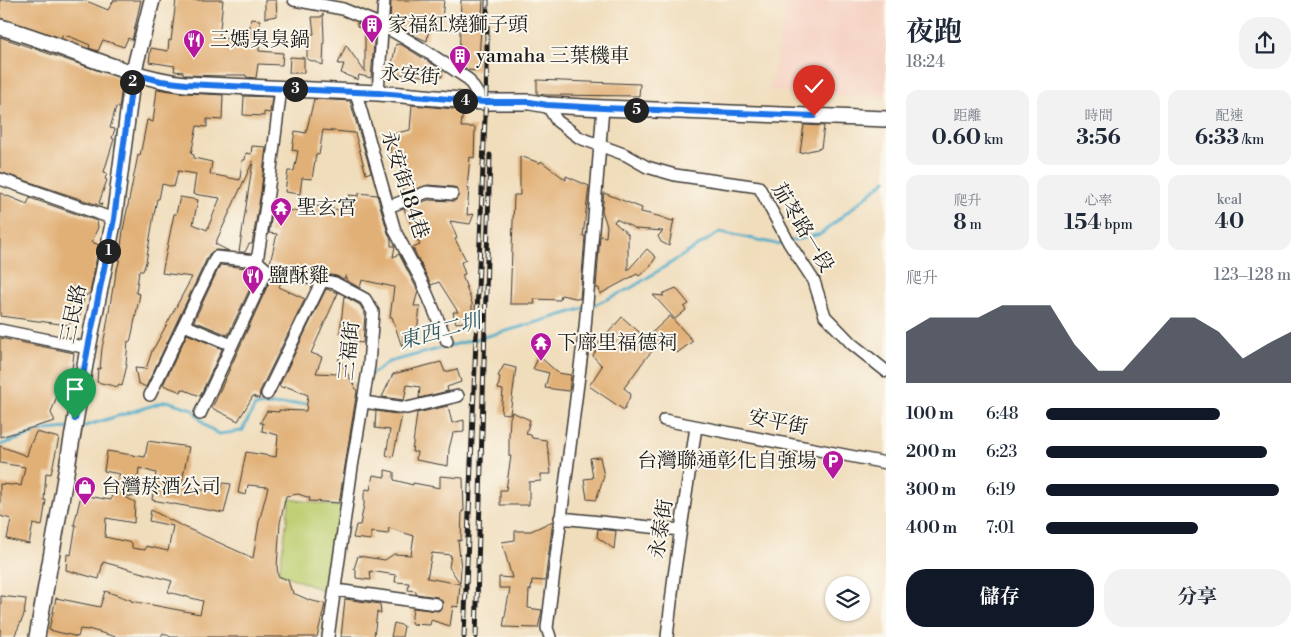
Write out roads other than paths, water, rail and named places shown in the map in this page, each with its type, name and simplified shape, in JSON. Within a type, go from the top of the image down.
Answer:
[{"type":"street","name":"三民路","points":[[37,637],[88,348],[114,219],[133,74],[152,0]]},
{"type":"street","points":[[294,0],[343,9],[382,25],[468,78],[483,102]]},
{"type":"street","points":[[378,93],[384,0]]},
{"type":"street","name":"永安街","points":[[0,26],[133,74],[161,81],[186,84],[378,93],[483,102],[530,102],[547,105],[603,108],[886,119]]},
{"type":"street","points":[[257,261],[268,193],[281,88]]},
{"type":"street","name":"永安街184巷","points":[[356,93],[395,230],[422,282],[447,341]]},
{"type":"street","name":"茄苳路一段","points":[[547,105],[557,122],[580,138],[626,155],[648,167],[675,175],[759,187],[789,243],[814,281],[825,316],[852,344],[886,371]]},
{"type":"street","points":[[550,637],[547,628],[585,328],[603,108]]},
{"type":"street","points":[[0,179],[114,219]]},
{"type":"street","points":[[388,207],[426,192],[452,194]]},
{"type":"street","points":[[150,395],[216,257],[257,261],[267,270],[200,414]]},
{"type":"street","name":"三福街","points":[[267,270],[335,283],[365,299],[373,312],[367,380],[352,467],[328,637]]},
{"type":"street","points":[[267,394],[322,280]]},
{"type":"street","points":[[184,325],[232,345]]},
{"type":"street","points":[[0,330],[88,348]]},
{"type":"street","points":[[363,402],[407,408],[458,396]]},
{"type":"street","name":"安平街","points":[[664,420],[886,463]]},
{"type":"street","name":"永泰街","points":[[667,637],[696,427]]},
{"type":"street","points":[[560,518],[681,530]]},
{"type":"street","points":[[336,590],[436,604]]},
{"type":"waterway","name":"東西二圳","points":[[791,241],[821,234],[886,180]]},
{"type":"waterway","name":"東西二圳","points":[[370,375],[389,362],[592,306],[631,288],[720,232],[777,244],[785,242]]},
{"type":"waterway","name":"東西二圳","points":[[352,388],[363,380]]},
{"type":"waterway","name":"東西二圳","points":[[78,427],[167,401],[192,409],[206,426],[219,434],[242,431],[255,406],[310,403]]},
{"type":"waterway","name":"東西二圳","points":[[0,445],[46,430],[69,428]]},
{"type":"railway","points":[[464,637],[487,67],[487,0]]},
{"type":"railway","points":[[476,637],[490,155]]},
{"type":"place","name":"家福紅燒獅子頭","points":[[372,44]]},
{"type":"place","name":"三媽臭臭鍋","points":[[194,59]]},
{"type":"place","name":"yamaha 三葉機車","points":[[460,75]]},
{"type":"place","name":"聖玄宮","points":[[281,227]]},
{"type":"place","name":"鹽酥雞","points":[[253,295]]},
{"type":"place","name":"下廍里福德祠","points":[[541,362]]},
{"type":"place","name":"台灣聯通彰化自強場","points":[[833,480]]},
{"type":"place","name":"台灣菸酒公司","points":[[85,506]]}]
